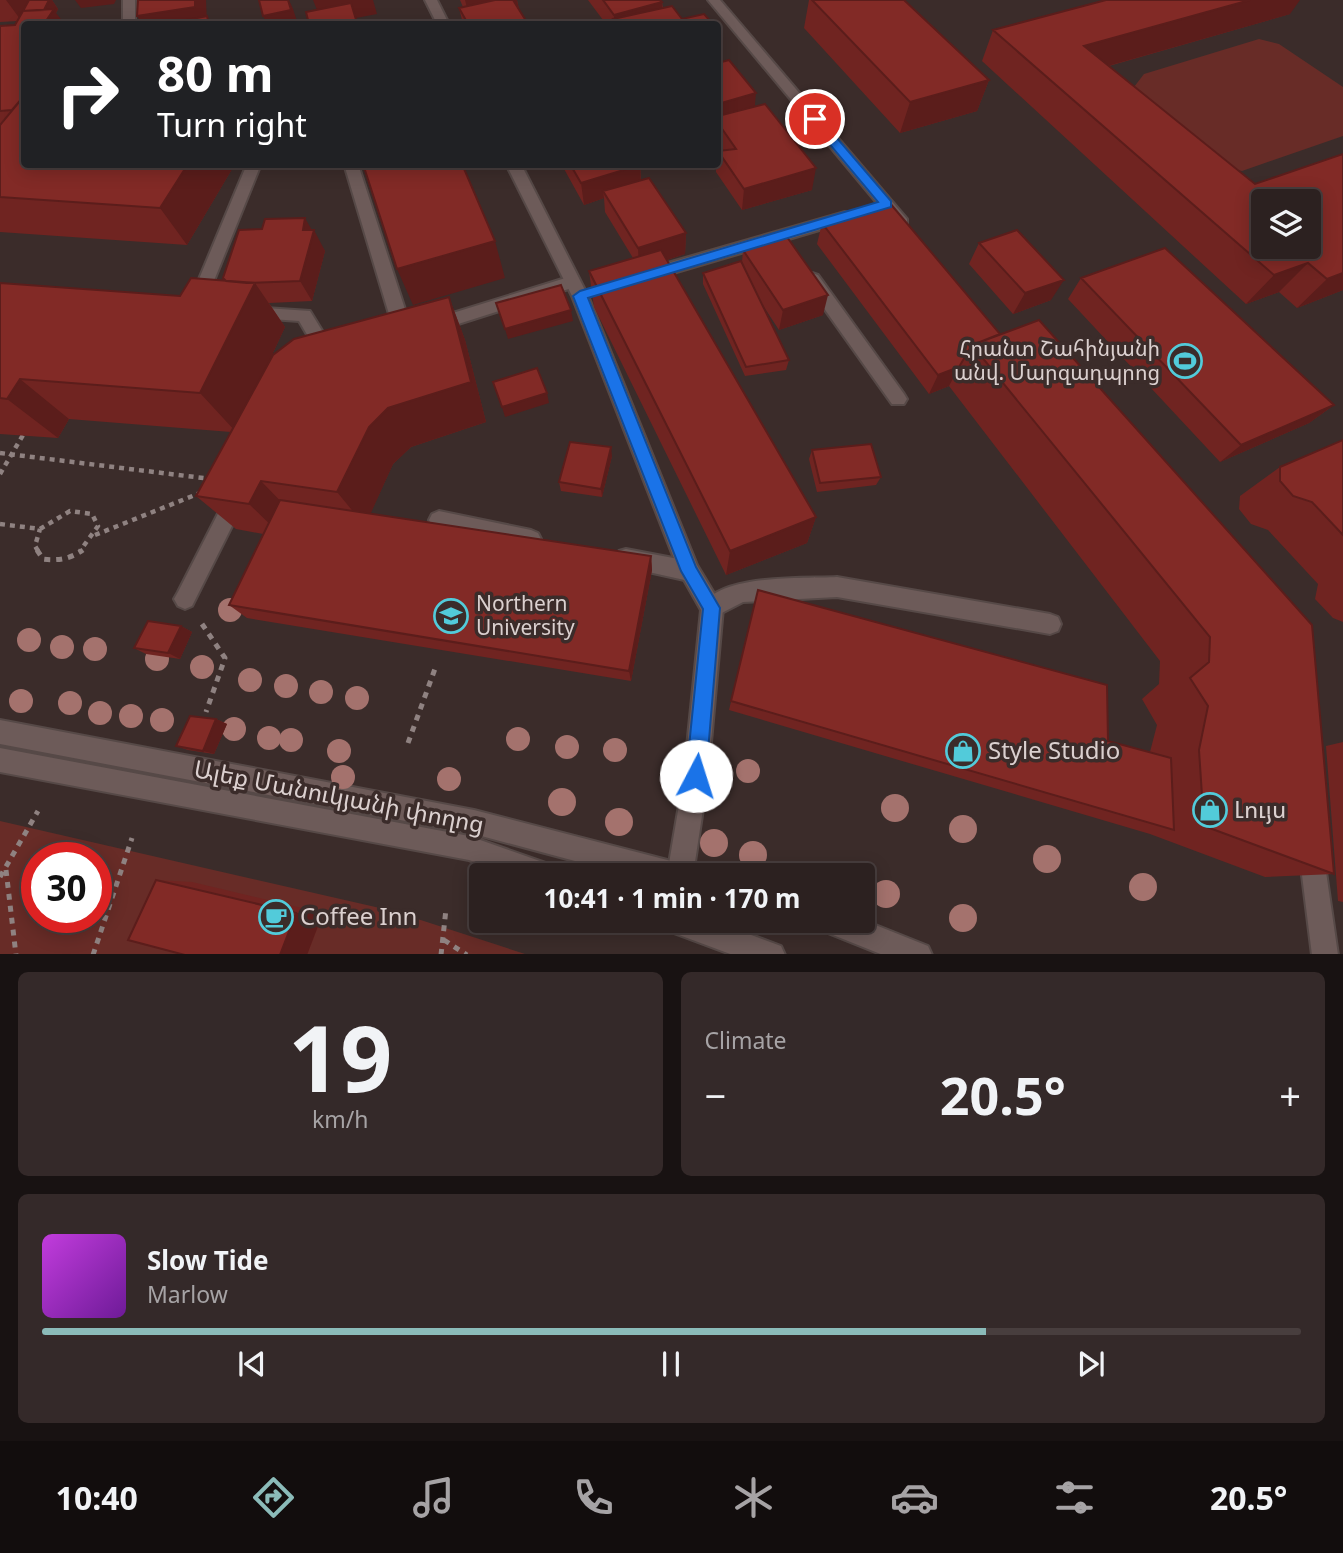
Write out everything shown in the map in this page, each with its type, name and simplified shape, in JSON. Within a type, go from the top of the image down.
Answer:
[{"type":"street","points":[[129,0],[129,21]]},
{"type":"street","points":[[431,0],[442,21]]},
{"type":"street","points":[[714,0],[873,208],[913,235]]},
{"type":"street","points":[[208,311],[194,310],[252,168]]},
{"type":"street","points":[[352,168],[398,337],[581,290]]},
{"type":"street","points":[[515,168],[581,290],[690,571],[712,608],[696,776],[679,863]]},
{"type":"street","points":[[804,269],[898,399]]},
{"type":"street","points":[[235,312],[304,315],[328,359]]},
{"type":"street","points":[[186,599],[236,482]]},
{"type":"street","points":[[439,520],[545,542]]},
{"type":"street","points":[[611,555],[690,571]]},
{"type":"street","points":[[712,608],[740,592],[837,587],[1050,624]]},
{"type":"street","name":"Ալեք Մանուկյանի փողոց","points":[[0,732],[461,820],[630,863]]},
{"type":"street","name":"Ալեք Մանուկյանի փողոց","points":[[0,760],[469,848],[511,863]]},
{"type":"street","points":[[1308,830],[1325,954]]},
{"type":"street","points":[[710,933],[772,954]]},
{"type":"street","points":[[862,933],[919,954]]},
{"type":"lane","points":[[630,280],[671,274],[784,242],[873,208]]},
{"type":"path","points":[[0,474],[23,435]]},
{"type":"path","points":[[0,453],[236,482]]},
{"type":"path","points":[[94,536],[236,482]]},
{"type":"path","points":[[79,508],[92,514],[98,526],[92,542],[75,557],[57,561],[43,559],[35,546],[40,529],[58,514],[79,508]]},
{"type":"path","points":[[0,524],[40,529]]},
{"type":"path","points":[[186,599],[225,658],[206,712]]},
{"type":"path","points":[[408,743],[436,666]]},
{"type":"path","points":[[0,877],[38,811]]},
{"type":"path","points":[[93,954],[132,838]]},
{"type":"path","points":[[6,870],[16,954]]},
{"type":"path","points":[[441,954],[446,909]]},
{"type":"path","points":[[444,940],[467,954]]},
{"type":"shaded area","points":[[1259,39],[1279,44],[1343,87],[1343,136],[1242,171],[1217,165],[1134,87],[1144,74]]},
{"type":"shaded area","points":[[0,821],[92,842],[21,842],[21,933],[112,933],[112,847],[393,911],[525,954],[0,954]]},
{"type":"building","points":[[29,0],[49,0],[44,10],[23,11]]},
{"type":"building","points":[[138,0],[195,0],[195,7],[137,16]]},
{"type":"building","points":[[259,0],[288,0],[291,10],[263,16]]},
{"type":"building","points":[[495,0],[513,0],[526,21],[466,21],[459,8]]},
{"type":"building","points":[[603,0],[660,0],[662,2],[614,15]]},
{"type":"building","points":[[812,0],[904,0],[989,80],[910,102]]},
{"type":"building","points":[[1106,0],[1250,0],[1084,46],[1255,184],[1343,154],[1343,273],[1327,279],[1308,263],[1274,275],[1256,259],[1321,259],[1321,189],[1251,189],[1251,255],[993,30]]},
{"type":"building","points":[[351,3],[356,21],[308,21],[306,12]]},
{"type":"building","points":[[672,6],[682,19],[704,14],[710,21],[614,21],[613,19]]},
{"type":"building","points":[[54,9],[46,21],[21,21],[21,100],[12,110],[0,111],[0,26],[15,25],[23,11]]},
{"type":"building","points":[[207,16],[208,21],[182,21]]},
{"type":"building","points":[[729,60],[756,93],[721,103],[721,62]]},
{"type":"building","points":[[21,100],[21,168],[185,168],[160,208],[0,197],[0,125]]},
{"type":"building","points":[[765,104],[816,168],[744,189],[721,155],[721,151],[736,149],[721,127],[721,115]]},
{"type":"building","points":[[364,168],[464,168],[495,241],[397,269]]},
{"type":"building","points":[[572,168],[630,168],[581,183]]},
{"type":"building","points":[[649,178],[686,233],[638,248],[603,191]]},
{"type":"building","points":[[889,202],[1000,334],[972,345],[959,367],[938,375],[822,223]]},
{"type":"building","points":[[305,218],[303,230],[314,230],[300,281],[247,283],[226,281],[223,278],[239,230],[262,229],[265,219]]},
{"type":"building","points":[[1017,230],[1064,280],[1025,293],[979,243]]},
{"type":"building","points":[[787,237],[828,295],[783,310],[743,250]]},
{"type":"building","name":"Հրանտ Շահինյանի անվ. Մարզադպրոց","points":[[1165,248],[1334,405],[1241,445],[1081,278]]},
{"type":"building","points":[[661,250],[816,517],[730,551],[589,271]]},
{"type":"building","points":[[741,261],[789,360],[746,367],[703,273]]},
{"type":"building","points":[[191,278],[255,283],[200,393],[20,379],[7,399],[0,398],[0,283],[180,296]]},
{"type":"building","points":[[561,285],[571,310],[505,329],[496,303]]},
{"type":"building","points":[[449,297],[471,382],[388,408],[369,427],[337,492],[261,481],[249,504],[196,496],[273,355],[294,339]]},
{"type":"building","points":[[1039,320],[1312,625],[1334,874],[1204,826],[1199,750],[1208,706],[1190,678],[1209,662],[1210,637],[972,345]]},
{"type":"building","points":[[537,368],[547,393],[502,407],[493,382]]},
{"type":"building","points":[[1343,440],[1343,535],[1312,502],[1293,496],[1280,481],[1280,467]]},
{"type":"building","points":[[570,442],[611,447],[601,489],[559,482]]},
{"type":"building","points":[[871,444],[881,477],[820,483],[812,450]]},
{"type":"building","points":[[280,500],[651,556],[629,671],[229,605]]},
{"type":"building","points":[[758,590],[1107,685],[1108,741],[1171,758],[1174,830],[731,701]]},
{"type":"building","points":[[148,621],[181,626],[168,653],[134,648]]},
{"type":"building","points":[[190,716],[216,719],[203,751],[176,746]]},
{"type":"building","points":[[156,880],[296,913],[280,954],[181,954],[128,940]]},
{"type":"place","name":"Հրանտ Շահինյանի անվ. Մարզադպրոց","points":[[1185,361]]},
{"type":"place","name":"Northern University","points":[[451,616]]},
{"type":"place","name":"Style Studio","points":[[963,751]]},
{"type":"place","name":"Լույս","points":[[1210,810]]},
{"type":"place","name":"Coffee Inn","points":[[276,917]]},
{"type":"route","points":[[696,776],[712,608],[690,571],[580,296],[886,204],[815,119]]}]
